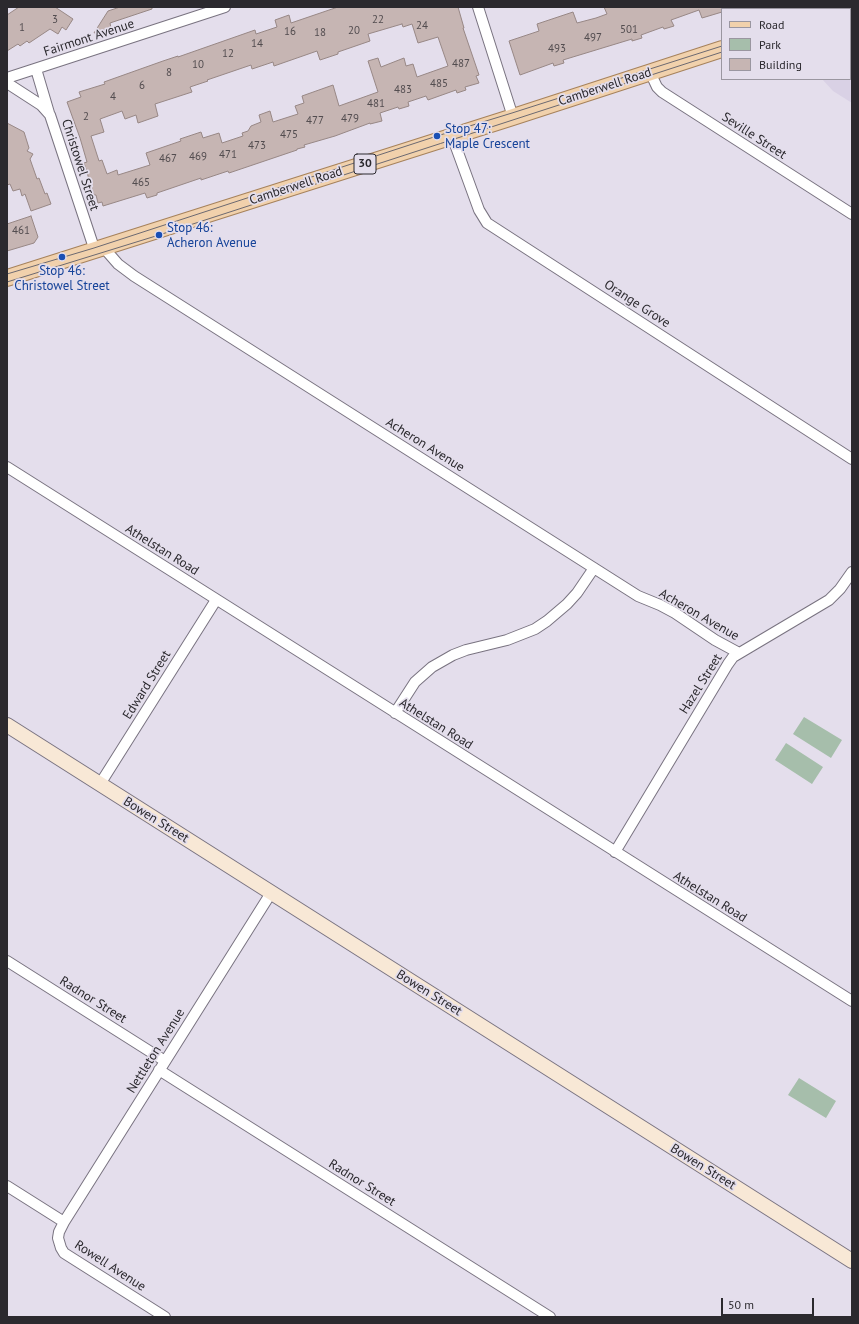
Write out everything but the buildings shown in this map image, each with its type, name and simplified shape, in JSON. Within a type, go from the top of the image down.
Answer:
[{"type":"main road","name":"Camberwell Road","points":[[7,278],[721,49]]},
{"type":"street","points":[[193,18],[198,7]]},
{"type":"street","name":"Fairmont Avenue","points":[[7,78],[225,7]]},
{"type":"street","points":[[478,7],[513,117]]},
{"type":"street","points":[[36,69],[50,115]]},
{"type":"street","name":"Seville Street","points":[[650,72],[655,84],[662,92],[852,214]]},
{"type":"street","name":"Christowel Street","points":[[7,83],[41,105],[50,115],[99,249]]},
{"type":"street","name":"Orange Grove","points":[[452,136],[481,216],[487,223],[852,459]]},
{"type":"street","name":"Acheron Avenue","points":[[99,249],[134,276],[638,596],[675,613],[714,640],[739,653]]},
{"type":"street","name":"Athelstan Road","points":[[7,467],[852,1001]]},
{"type":"street","points":[[395,713],[415,682],[432,667],[453,655],[466,650],[507,640],[535,629],[567,604],[577,593],[594,568]]},
{"type":"street","name":"Hazel Street","points":[[614,852],[728,664],[739,653],[828,600],[840,590],[852,572]]},
{"type":"street","name":"Edward Street","points":[[100,784],[216,600]]},
{"type":"street","name":"Bowen Street","points":[[7,725],[852,1261]]},
{"type":"street","name":"Nettleton Avenue","points":[[64,1222],[271,893]]},
{"type":"street","name":"Radnor Street","points":[[7,961],[165,1061]]},
{"type":"street","name":"Radnor Street","points":[[159,1070],[550,1317]]},
{"type":"street","points":[[7,1186],[64,1222]]},
{"type":"street","name":"Rowell Avenue","points":[[64,1222],[58,1238],[64,1253],[165,1317]]},
{"type":"shaded area","points":[[851,26],[852,103],[833,91],[823,80],[851,80]]},
{"type":"green space","points":[[804,717],[842,740],[831,758],[793,734]]},
{"type":"green space","points":[[786,743],[823,767],[812,784],[775,760]]},
{"type":"green space","points":[[799,1078],[836,1101],[826,1118],[788,1095]]},
{"type":"tram line","points":[[7,274],[94,248],[437,136],[721,46]]},
{"type":"tram line","points":[[7,282],[159,235],[721,52]]},
{"type":"place","name":"Stop 47: Maple Crescent","points":[[437,136]]},
{"type":"place","name":"Stop 46: Acheron Avenue","points":[[159,235]]},
{"type":"place","name":"Stop 46: Christowel Street","points":[[62,257]]}]
